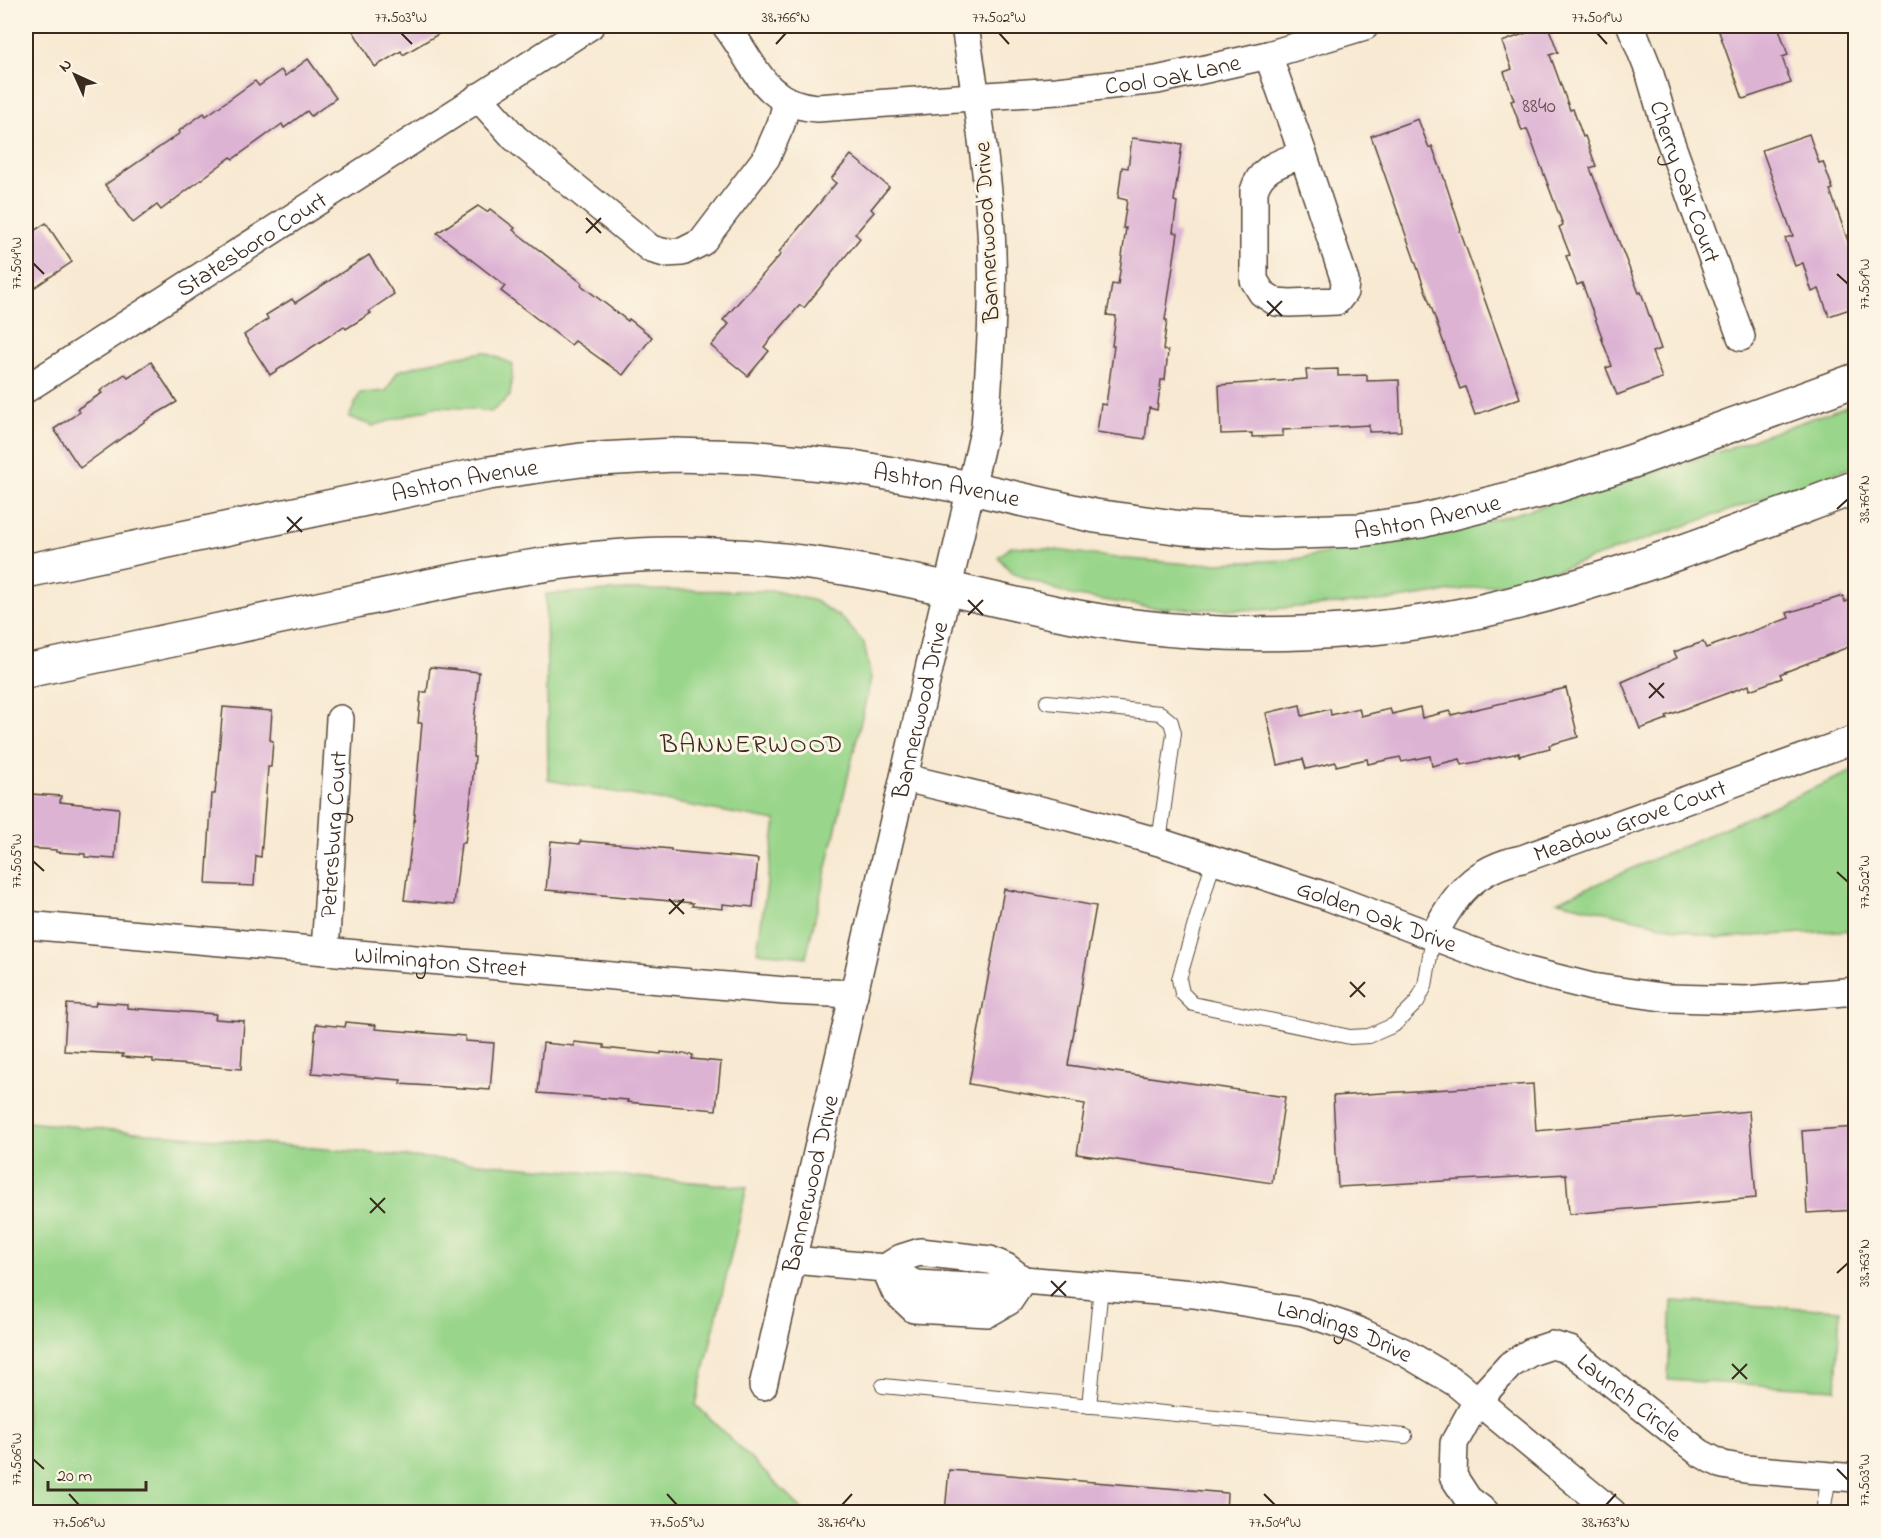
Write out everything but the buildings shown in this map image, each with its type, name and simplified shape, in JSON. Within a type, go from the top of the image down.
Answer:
[{"type":"main road","name":"Ashton Avenue","points":[[26,571],[489,473],[581,460],[674,455],[749,457],[854,467],[971,488],[1095,516],[1182,528],[1271,533],[1360,530],[1421,521],[1540,491],[1633,461],[1856,380]]},
{"type":"main road","points":[[26,671],[501,570],[586,559],[672,554],[775,559],[873,573],[1066,616],[1140,626],[1215,632],[1279,633],[1384,626],[1480,611],[1573,586],[1666,557],[1856,487]]},
{"type":"street","name":"Statesboro Court","points":[[26,389],[590,26]]},
{"type":"street","points":[[726,26],[768,89],[786,102],[817,108],[975,97]]},
{"type":"street","name":"Bannerwood Drive","points":[[763,1386],[985,427],[993,329],[992,232],[987,173],[965,26]]},
{"type":"street","name":"Cool Oak Lane","points":[[975,97],[1157,80],[1268,55],[1365,26]]},
{"type":"street","name":"Cherry Oak Court","points":[[1631,26],[1649,71],[1667,132],[1741,337]]},
{"type":"street","points":[[1268,55],[1303,154],[1345,281],[1344,292],[1337,300],[1276,302],[1262,293],[1254,280],[1254,190],[1257,181],[1267,169],[1303,154]]},
{"type":"street","points":[[478,97],[515,138],[651,249],[665,253],[682,252],[702,242],[766,158],[781,124],[786,102]]},
{"type":"street","name":"Petersburg Court","points":[[325,951],[340,719]]},
{"type":"street","name":"Meadow Grove Court","points":[[1433,937],[1447,909],[1462,890],[1486,871],[1856,739]]},
{"type":"street","name":"Golden Oak Drive","points":[[905,778],[1070,817],[1159,842],[1329,897],[1517,968],[1592,987],[1669,998],[1746,1000],[1856,991]]},
{"type":"street","name":"Wilmington Street","points":[[26,925],[785,991],[854,994]]},
{"type":"street","name":"Landings Drive","points":[[885,1268],[902,1258],[920,1252],[990,1260],[1006,1267],[1023,1280],[1194,1294],[1304,1312],[1353,1329],[1406,1353],[1456,1383],[1612,1512]]},
{"type":"street","points":[[792,1260],[885,1268],[895,1291],[914,1309],[988,1313],[1009,1301],[1023,1280]]},
{"type":"street","name":"Launch Circle","points":[[1485,1512],[1468,1499],[1453,1476],[1454,1443],[1477,1401],[1510,1365],[1531,1352],[1552,1345],[1570,1350],[1700,1453],[1724,1465],[1745,1469],[1856,1478]]},
{"type":"lane","points":[[1047,702],[1160,713],[1171,722],[1174,733],[1159,842]]},
{"type":"lane","points":[[1214,859],[1179,979],[1182,993],[1193,1004],[1350,1037],[1369,1036],[1394,1025],[1417,1002],[1425,986],[1433,937]]},
{"type":"lane","points":[[1089,1406],[1101,1287]]},
{"type":"lane","points":[[883,1386],[1405,1436]]},
{"type":"lane","points":[[1823,1512],[1829,1476]]},
{"type":"green space","points":[[484,352],[513,364],[510,396],[491,412],[434,407],[373,426],[349,417],[360,393],[386,391],[398,371],[442,359]]},
{"type":"green space","points":[[1855,403],[1855,466],[1533,579],[1391,600],[1258,610],[1155,608],[1071,595],[1012,573],[998,557],[1012,546],[1190,564],[1292,560],[1501,518],[1701,458]]},
{"type":"green space","points":[[628,590],[775,591],[815,601],[843,619],[864,643],[871,678],[806,957],[757,952],[776,821],[548,780],[546,594]]},
{"type":"green space","points":[[1855,770],[1855,930],[1718,938],[1558,901]]},
{"type":"green space","points":[[26,1122],[747,1187],[696,1405],[805,1512],[26,1512]]},
{"type":"green space","points":[[1672,1301],[1840,1310],[1836,1389],[1668,1380]]},
{"type":"district","name":"BANNERWOOD","points":[[752,743]]}]
